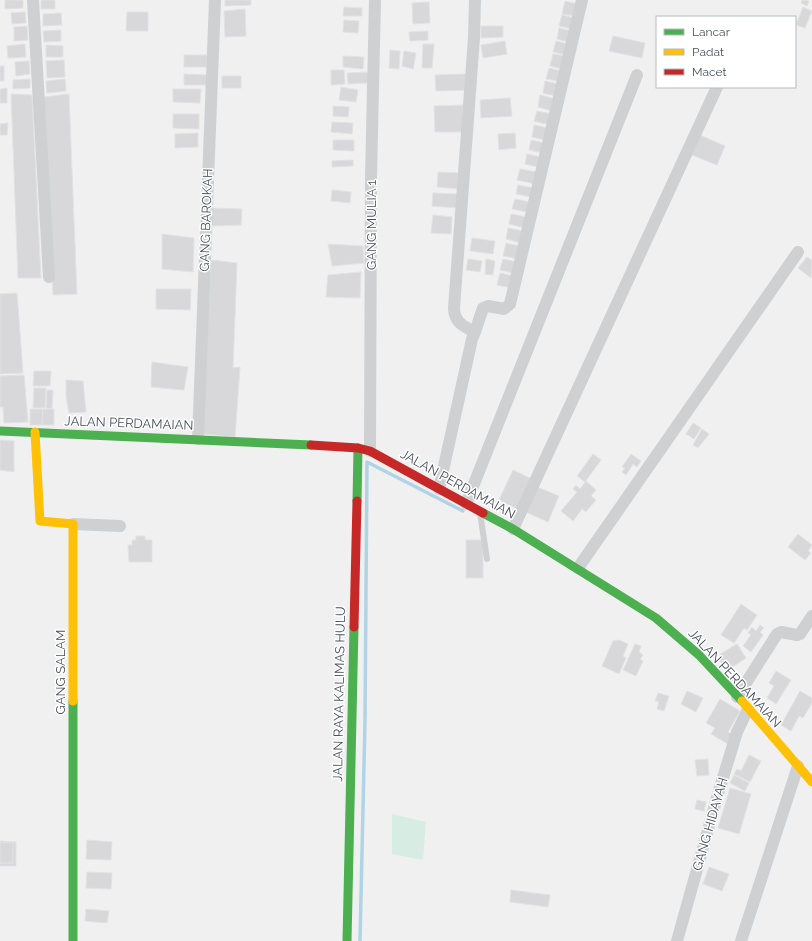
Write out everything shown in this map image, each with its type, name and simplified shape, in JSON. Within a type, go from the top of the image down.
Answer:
[{"type":"street","points":[[33,0],[49,277]]},
{"type":"street","name":"GANG BAROKAH","points":[[198,439],[215,0]]},
{"type":"street","name":"GANG MULIA 1","points":[[370,451],[371,176],[375,0]]},
{"type":"street","points":[[475,0],[474,38],[454,316],[463,326],[475,332]]},
{"type":"street","points":[[439,489],[472,339],[483,308],[488,306],[504,308],[510,304],[582,0]]},
{"type":"street","points":[[466,504],[637,75]]},
{"type":"street","points":[[513,529],[717,88]]},
{"type":"street","points":[[578,568],[798,252]]},
{"type":"street","name":"JALAN PERDAMAIAN","points":[[0,431],[198,439],[358,448],[370,451],[513,529],[578,568],[656,618],[677,634],[738,697],[812,782]]},
{"type":"street","points":[[35,432],[40,521],[120,526]]},
{"type":"street","name":"JALAN RAYA KALIMAS HULU","points":[[347,941],[358,448]]},
{"type":"street","name":"GANG SALAM","points":[[73,524],[73,941]]},
{"type":"street","points":[[738,697],[777,634],[781,632],[797,635],[800,634],[812,616]]},
{"type":"street","name":"GANG HIDAYAH","points":[[677,941],[726,766],[737,732],[748,709]]},
{"type":"street","points":[[741,941],[798,766]]},
{"type":"lane","points":[[480,512],[487,559]]},
{"type":"green space","points":[[392,814],[426,822],[423,860],[392,854]]},
{"type":"building","points":[[5,0],[23,0],[23,8],[5,9]]},
{"type":"building","points":[[41,0],[55,0],[55,9],[41,9]]},
{"type":"building","points":[[225,0],[251,0],[251,5],[225,6]]},
{"type":"building","points":[[802,0],[809,1],[807,6],[801,3]]},
{"type":"building","points":[[565,1],[578,4],[575,16],[562,14]]},
{"type":"building","points":[[429,2],[430,23],[413,24],[412,3]]},
{"type":"building","points":[[344,7],[362,8],[362,16],[343,16]]},
{"type":"building","points":[[803,7],[812,11],[805,28],[796,25]]},
{"type":"building","points":[[245,9],[246,36],[225,37],[224,11]]},
{"type":"building","points":[[25,12],[26,23],[12,24],[11,13]]},
{"type":"building","points":[[127,12],[148,12],[148,31],[126,31]]},
{"type":"building","points":[[61,13],[62,25],[43,26],[43,14]]},
{"type":"building","points":[[562,15],[574,18],[572,29],[559,26]]},
{"type":"building","points":[[344,20],[359,21],[358,33],[343,32]]},
{"type":"building","points":[[27,26],[28,40],[14,41],[14,27]]},
{"type":"building","points":[[481,26],[503,26],[503,37],[481,38]]},
{"type":"building","points":[[559,28],[571,31],[569,42],[557,39]]},
{"type":"building","points":[[61,30],[61,41],[44,42],[43,31]]},
{"type":"building","points":[[428,31],[428,40],[410,41],[409,32]]},
{"type":"building","points":[[613,36],[645,43],[642,58],[609,51]]},
{"type":"building","points":[[505,41],[507,54],[483,58],[481,45]]},
{"type":"building","points":[[556,41],[568,44],[566,55],[553,52]]},
{"type":"building","points":[[25,44],[26,57],[8,58],[7,46]]},
{"type":"building","points":[[423,44],[434,44],[432,68],[422,68]]},
{"type":"building","points":[[46,45],[63,46],[63,57],[46,57]]},
{"type":"building","points":[[390,50],[400,51],[399,69],[389,68]]},
{"type":"building","points":[[404,51],[416,53],[413,69],[402,66]]},
{"type":"building","points":[[553,54],[566,56],[563,69],[550,66]]},
{"type":"building","points":[[184,55],[207,55],[207,67],[184,67]]},
{"type":"building","points":[[343,56],[364,57],[363,69],[343,67]]},
{"type":"building","points":[[64,60],[65,77],[47,78],[46,61]]},
{"type":"building","points":[[29,61],[30,74],[16,76],[15,62]]},
{"type":"building","points":[[0,66],[4,66],[4,81],[0,81]]},
{"type":"building","points":[[549,68],[562,71],[559,81],[546,79]]},
{"type":"building","points":[[331,70],[344,70],[345,84],[331,85]]},
{"type":"building","points":[[368,72],[368,83],[348,84],[347,73]]},
{"type":"building","points":[[184,74],[208,75],[207,85],[184,85]]},
{"type":"building","points":[[466,74],[466,90],[436,91],[435,75]]},
{"type":"building","points":[[222,76],[241,76],[241,88],[222,88]]},
{"type":"building","points":[[30,79],[30,88],[13,89],[13,80]]},
{"type":"building","points":[[65,79],[66,91],[47,93],[46,81]]},
{"type":"building","points":[[545,81],[558,84],[556,96],[543,93]]},
{"type":"building","points":[[341,87],[358,90],[356,102],[339,100]]},
{"type":"building","points":[[7,88],[7,103],[0,103],[0,89]]},
{"type":"building","points":[[173,89],[201,89],[200,103],[173,102]]},
{"type":"building","points":[[11,94],[32,95],[41,278],[18,278]]},
{"type":"building","points":[[69,94],[77,294],[53,295],[44,97]]},
{"type":"building","points":[[540,95],[555,99],[552,111],[538,107]]},
{"type":"building","points":[[510,98],[512,116],[481,118],[480,100]]},
{"type":"building","points":[[463,105],[463,132],[435,132],[434,106]]},
{"type":"building","points":[[333,106],[349,107],[348,117],[333,116]]},
{"type":"building","points":[[537,111],[552,114],[550,125],[534,121]]},
{"type":"building","points":[[173,114],[199,114],[199,129],[173,128]]},
{"type":"building","points":[[332,122],[353,123],[352,134],[331,132]]},
{"type":"building","points":[[8,123],[7,135],[0,135],[0,124]]},
{"type":"building","points":[[534,125],[548,128],[545,140],[532,137]]},
{"type":"building","points":[[198,133],[198,147],[175,148],[175,134]]},
{"type":"building","points":[[515,133],[516,148],[499,150],[498,134]]},
{"type":"building","points":[[700,135],[725,146],[717,165],[692,155]]},
{"type":"building","points":[[333,140],[354,140],[354,151],[333,150]]},
{"type":"building","points":[[531,140],[545,143],[543,153],[529,150]]},
{"type":"building","points":[[527,154],[541,157],[538,167],[525,164]]},
{"type":"building","points":[[353,160],[353,166],[332,167],[332,161]]},
{"type":"building","points":[[520,169],[537,172],[535,184],[517,180]]},
{"type":"building","points":[[438,172],[459,173],[458,189],[437,187]]},
{"type":"building","points":[[518,185],[533,188],[531,197],[516,194]]},
{"type":"building","points":[[332,190],[351,192],[350,203],[331,201]]},
{"type":"building","points":[[433,193],[459,194],[458,208],[432,206]]},
{"type":"building","points":[[515,199],[530,202],[528,212],[512,209]]},
{"type":"building","points":[[210,208],[242,209],[241,225],[209,226]]},
{"type":"building","points":[[511,214],[527,217],[525,228],[509,224]]},
{"type":"building","points":[[433,215],[452,217],[451,234],[431,233]]},
{"type":"building","points":[[508,228],[523,231],[521,243],[506,239]]},
{"type":"building","points":[[162,234],[194,238],[193,272],[162,269]]},
{"type":"building","points":[[472,238],[495,241],[493,254],[470,251]]},
{"type":"building","points":[[506,243],[520,246],[518,259],[503,256]]},
{"type":"building","points":[[328,244],[363,246],[364,263],[332,266]]},
{"type":"building","points":[[807,257],[812,260],[811,278],[798,268]]},
{"type":"building","points":[[468,259],[482,261],[480,272],[466,270]]},
{"type":"building","points":[[486,259],[495,261],[493,275],[485,274]]},
{"type":"building","points":[[503,259],[517,262],[514,273],[500,270]]},
{"type":"building","points":[[211,260],[237,263],[233,368],[240,367],[235,437],[202,434]]},
{"type":"building","points":[[361,272],[360,298],[326,297],[328,275]]},
{"type":"building","points":[[500,273],[514,276],[511,288],[497,285]]},
{"type":"building","points":[[156,289],[191,289],[190,310],[156,309]]},
{"type":"building","points":[[17,293],[23,373],[0,374],[0,294]]},
{"type":"building","points":[[152,362],[188,367],[184,390],[151,387]]},
{"type":"building","points":[[34,371],[51,371],[50,386],[33,386]]},
{"type":"building","points":[[24,375],[28,422],[4,423],[3,407],[0,407],[0,376]]},
{"type":"building","points":[[66,380],[83,381],[86,412],[69,413],[66,396]]},
{"type":"building","points":[[34,388],[46,388],[45,408],[33,408]]},
{"type":"building","points":[[47,390],[53,390],[52,409],[46,408]]},
{"type":"building","points":[[30,409],[43,409],[42,425],[30,425]]},
{"type":"building","points":[[43,409],[54,409],[54,425],[42,425]]},
{"type":"building","points":[[693,423],[701,428],[694,439],[686,434]]},
{"type":"building","points":[[702,429],[709,434],[698,448],[693,445]]},
{"type":"building","points":[[0,440],[14,441],[14,472],[0,470]]},
{"type":"building","points":[[593,454],[601,460],[585,482],[577,476]]},
{"type":"building","points":[[631,454],[641,461],[637,467],[633,464],[626,475],[622,472],[625,468],[622,467]]},
{"type":"building","points":[[513,470],[534,480],[520,510],[499,500]]},
{"type":"building","points":[[586,481],[596,490],[591,496],[596,500],[586,512],[582,509],[573,521],[561,511],[577,492],[573,489],[576,485],[580,489]]},
{"type":"building","points":[[537,487],[559,496],[548,522],[526,512]]},
{"type":"building","points":[[798,534],[812,545],[808,551],[811,553],[805,560],[788,547]]},
{"type":"building","points":[[136,536],[145,536],[145,540],[152,540],[152,562],[129,562],[128,545],[132,545],[132,540],[136,540]]},
{"type":"building","points":[[466,540],[483,540],[483,578],[466,578]]},
{"type":"building","points":[[741,604],[757,615],[747,630],[744,628],[734,643],[721,635]]},
{"type":"building","points":[[760,625],[764,628],[760,632],[763,635],[751,652],[743,646],[751,635],[748,633],[752,627],[756,631]]},
{"type":"building","points":[[619,640],[628,644],[623,656],[626,658],[619,674],[602,666],[613,641]]},
{"type":"building","points":[[635,644],[641,646],[639,652],[643,655],[640,659],[643,661],[636,676],[623,670]]},
{"type":"building","points":[[737,644],[746,658],[731,668],[728,663],[723,666],[719,659],[723,657],[720,654]]},
{"type":"building","points":[[776,671],[791,680],[776,704],[767,698],[774,686],[769,683]]},
{"type":"building","points":[[687,691],[703,698],[696,712],[681,704]]},
{"type":"building","points":[[800,691],[812,698],[812,703],[803,718],[799,716],[791,731],[781,725]]},
{"type":"building","points":[[658,693],[669,696],[664,711],[657,709],[659,702],[655,701]]},
{"type":"building","points":[[720,699],[740,711],[728,732],[733,735],[728,744],[711,734],[715,728],[706,723]]},
{"type":"building","points":[[749,755],[761,761],[750,782],[734,774],[737,769],[741,771]]},
{"type":"building","points":[[708,759],[709,775],[697,776],[695,760]]},
{"type":"building","points":[[734,775],[749,783],[745,791],[730,783]]},
{"type":"building","points":[[730,788],[751,794],[739,834],[718,828]]},
{"type":"building","points":[[697,800],[706,802],[704,811],[695,809]]},
{"type":"building","points":[[87,840],[112,842],[111,860],[86,859]]},
{"type":"building","points":[[0,841],[16,842],[16,866],[0,866]]},
{"type":"building","points":[[0,842],[13,843],[13,863],[0,863]]},
{"type":"building","points":[[709,867],[729,874],[722,891],[703,884]]},
{"type":"building","points":[[87,872],[112,873],[111,889],[86,888]]},
{"type":"building","points":[[511,890],[550,895],[548,907],[510,902]]},
{"type":"building","points":[[86,909],[109,911],[107,923],[85,921]]},
{"type":"waterway","points":[[360,941],[365,721],[367,462],[463,511]]},
{"type":"traffic: fast","points":[[0,431],[311,445]]},
{"type":"traffic: fast","points":[[357,501],[358,448]]},
{"type":"traffic: fast","points":[[483,513],[513,529],[656,618],[699,655],[742,701]]},
{"type":"traffic: fast","points":[[347,941],[354,627]]},
{"type":"traffic: fast","points":[[73,701],[73,941]]},
{"type":"traffic: slow","points":[[35,432],[40,521],[73,524],[73,701]]},
{"type":"traffic: slow","points":[[742,701],[812,782]]},
{"type":"traffic: jam","points":[[311,445],[358,448],[370,451],[483,513]]},
{"type":"traffic: jam","points":[[354,627],[357,501]]}]
